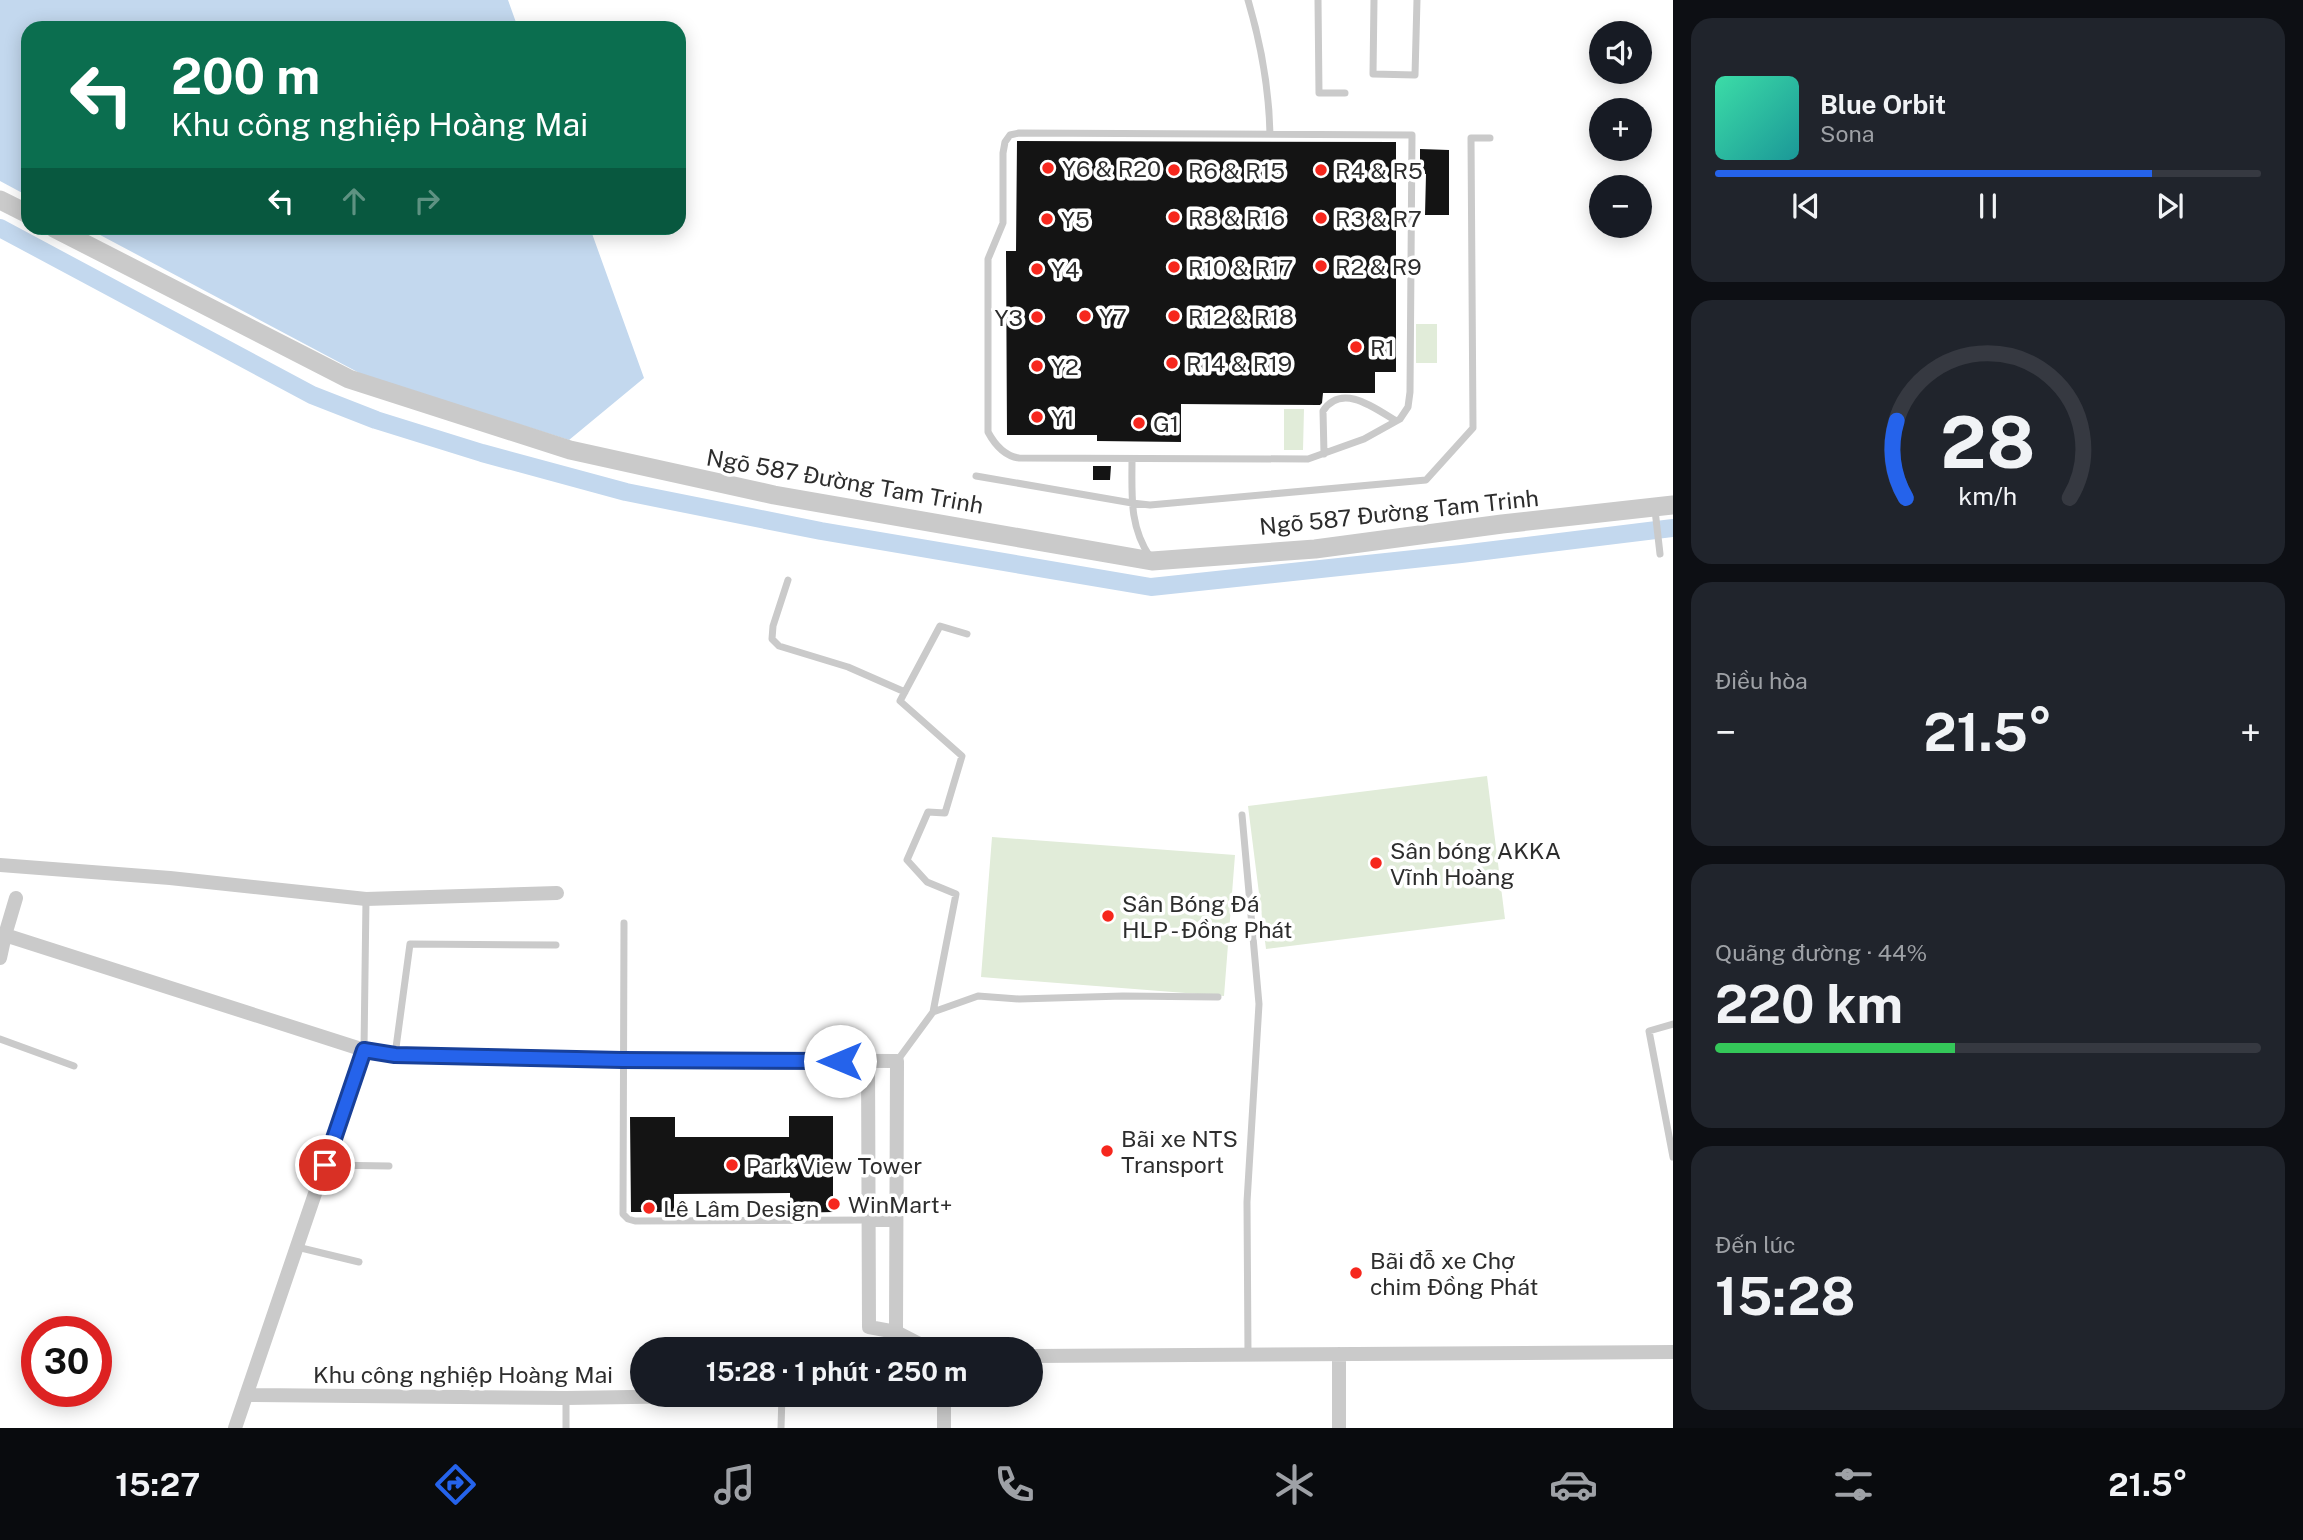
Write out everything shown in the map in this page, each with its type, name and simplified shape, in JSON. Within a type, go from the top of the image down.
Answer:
[{"type":"street","points":[[0,200],[21,210]]},
{"type":"street","name":"Ngõ 587 Đường Tam Trinh","points":[[68,235],[349,379],[570,450],[762,493],[1152,561],[1315,549],[1502,524],[1661,509]]},
{"type":"street","points":[[0,865],[170,878],[366,899],[557,894]]},
{"type":"street","points":[[0,958],[16,898]]},
{"type":"street","points":[[5,935],[364,1050],[395,1055],[622,1060],[897,1061],[896,1332]]},
{"type":"street","points":[[235,1428],[364,1050]]},
{"type":"street","points":[[868,1061],[869,1327],[896,1332],[906,1337]]},
{"type":"street","points":[[868,1220],[896,1220]]},
{"type":"street","points":[[1043,1356],[1673,1352]]},
{"type":"street","points":[[1339,1354],[1339,1428]]},
{"type":"street","name":"Khu công nghiệp Hoàng Mai","points":[[246,1395],[630,1397]]},
{"type":"street","points":[[944,1407],[944,1428]]},
{"type":"lane","points":[[1248,0],[1262,57],[1270,134]]},
{"type":"lane","points":[[1318,0],[1319,93],[1345,93]]},
{"type":"lane","points":[[1374,0],[1373,74],[1415,75],[1416,0]]},
{"type":"lane","points":[[1270,134],[1412,135],[1408,407],[1396,421],[1364,439],[1324,454],[1298,460],[1009,457],[988,432],[988,259],[1003,223],[1003,153],[1005,142],[1010,135],[1270,134]]},
{"type":"lane","points":[[976,476],[1150,505],[1426,480],[1473,428],[1471,138],[1490,138]]},
{"type":"lane","points":[[1324,454],[1323,411],[1334,401],[1354,398],[1396,421]]},
{"type":"lane","points":[[1132,459],[1132,503],[1139,541],[1152,561]]},
{"type":"lane","points":[[1660,554],[1661,509]]},
{"type":"lane","points":[[788,580],[773,626],[772,639],[779,646],[848,667],[905,692]]},
{"type":"lane","points":[[897,1061],[933,1012],[956,894],[928,882],[907,860],[928,812],[945,813],[962,756],[900,701],[940,626],[967,634]]},
{"type":"lane","points":[[1242,815],[1259,1004],[1247,1202],[1248,1355]]},
{"type":"lane","points":[[364,1050],[366,899]]},
{"type":"lane","points":[[624,923],[622,1209],[628,1219],[868,1220]]},
{"type":"lane","points":[[395,1055],[410,944],[556,944]]},
{"type":"lane","points":[[933,1012],[978,996],[1019,999],[1217,997]]},
{"type":"lane","points":[[1673,1024],[1649,1031],[1673,1157]]},
{"type":"lane","points":[[0,1039],[74,1066]]},
{"type":"lane","points":[[325,1165],[389,1166]]},
{"type":"lane","points":[[297,1247],[359,1262]]},
{"type":"lane","points":[[566,1398],[566,1428]]},
{"type":"lane","points":[[781,1428],[782,1407]]},
{"type":"green space","points":[[1416,324],[1437,324],[1437,363],[1416,363]]},
{"type":"green space","points":[[1284,409],[1304,409],[1303,450],[1284,450]]},
{"type":"green space","name":"Sân bóng AKKA Vĩnh Hoàng","points":[[1487,776],[1505,919],[1266,949],[1248,806]]},
{"type":"green space","name":"Sân Bóng Đá HLP - Đồng Phát","points":[[992,837],[1235,855],[1224,996],[981,977]]},
{"type":"water","points":[[0,0],[508,0],[516,21],[21,21],[21,192],[0,181]]},
{"type":"water","points":[[100,235],[593,235],[644,378],[569,440],[365,376]]},
{"type":"building","points":[[1017,141],[1396,142],[1396,372],[1375,372],[1375,393],[1323,393],[1320,405],[1181,404],[1181,442],[1097,441],[1097,435],[1007,435],[1006,251],[1016,251]]},
{"type":"building","points":[[1420,149],[1449,150],[1449,215],[1425,215],[1426,174],[1420,174]]},
{"type":"building","points":[[1093,466],[1111,466],[1110,480],[1093,480]]},
{"type":"building","name":"Park View Tower","points":[[789,1116],[833,1116],[833,1212],[790,1213],[790,1193],[674,1194],[674,1212],[631,1212],[630,1117],[675,1117],[675,1137],[789,1137]]},
{"type":"waterway","points":[[0,228],[312,395],[376,420],[482,453],[626,492],[821,531],[1151,587],[1673,528]]},
{"type":"place","name":"Y6 & R20","points":[[1048,168]]},
{"type":"place","name":"R6 & R15","points":[[1174,170]]},
{"type":"place","name":"R4 & R5","points":[[1321,170]]},
{"type":"place","name":"R8 & R16","points":[[1174,217]]},
{"type":"place","name":"R3 & R7","points":[[1321,218]]},
{"type":"place","name":"Y5","points":[[1047,219]]},
{"type":"place","name":"R2 & R9","points":[[1321,266]]},
{"type":"place","name":"R10 & R17","points":[[1174,267]]},
{"type":"place","name":"Y4","points":[[1037,269]]},
{"type":"place","name":"Y7","points":[[1085,316]]},
{"type":"place","name":"R12 & R18","points":[[1174,316]]},
{"type":"place","name":"Y3","points":[[1037,317]]},
{"type":"place","name":"R1","points":[[1356,347]]},
{"type":"place","name":"R14 & R19","points":[[1172,363]]},
{"type":"place","name":"Y2","points":[[1037,366]]},
{"type":"place","name":"Y1","points":[[1037,417]]},
{"type":"place","name":"G1","points":[[1139,423]]},
{"type":"place","name":"Sân bóng AKKA Vĩnh Hoàng","points":[[1376,863]]},
{"type":"place","name":"Sân Bóng Đá HLP - Đồng Phát","points":[[1108,916]]},
{"type":"place","name":"Bãi xe NTS Transport","points":[[1107,1151]]},
{"type":"place","name":"Park View Tower","points":[[732,1165]]},
{"type":"place","name":"WinMart+","points":[[834,1204]]},
{"type":"place","name":"Lê Lâm Design","points":[[649,1208]]},
{"type":"place","name":"Bãi đỗ xe Chợ chim Đồng Phát","points":[[1356,1273]]},
{"type":"route","points":[[325,1165],[364,1050],[395,1055],[597,1060],[840,1061]]}]
